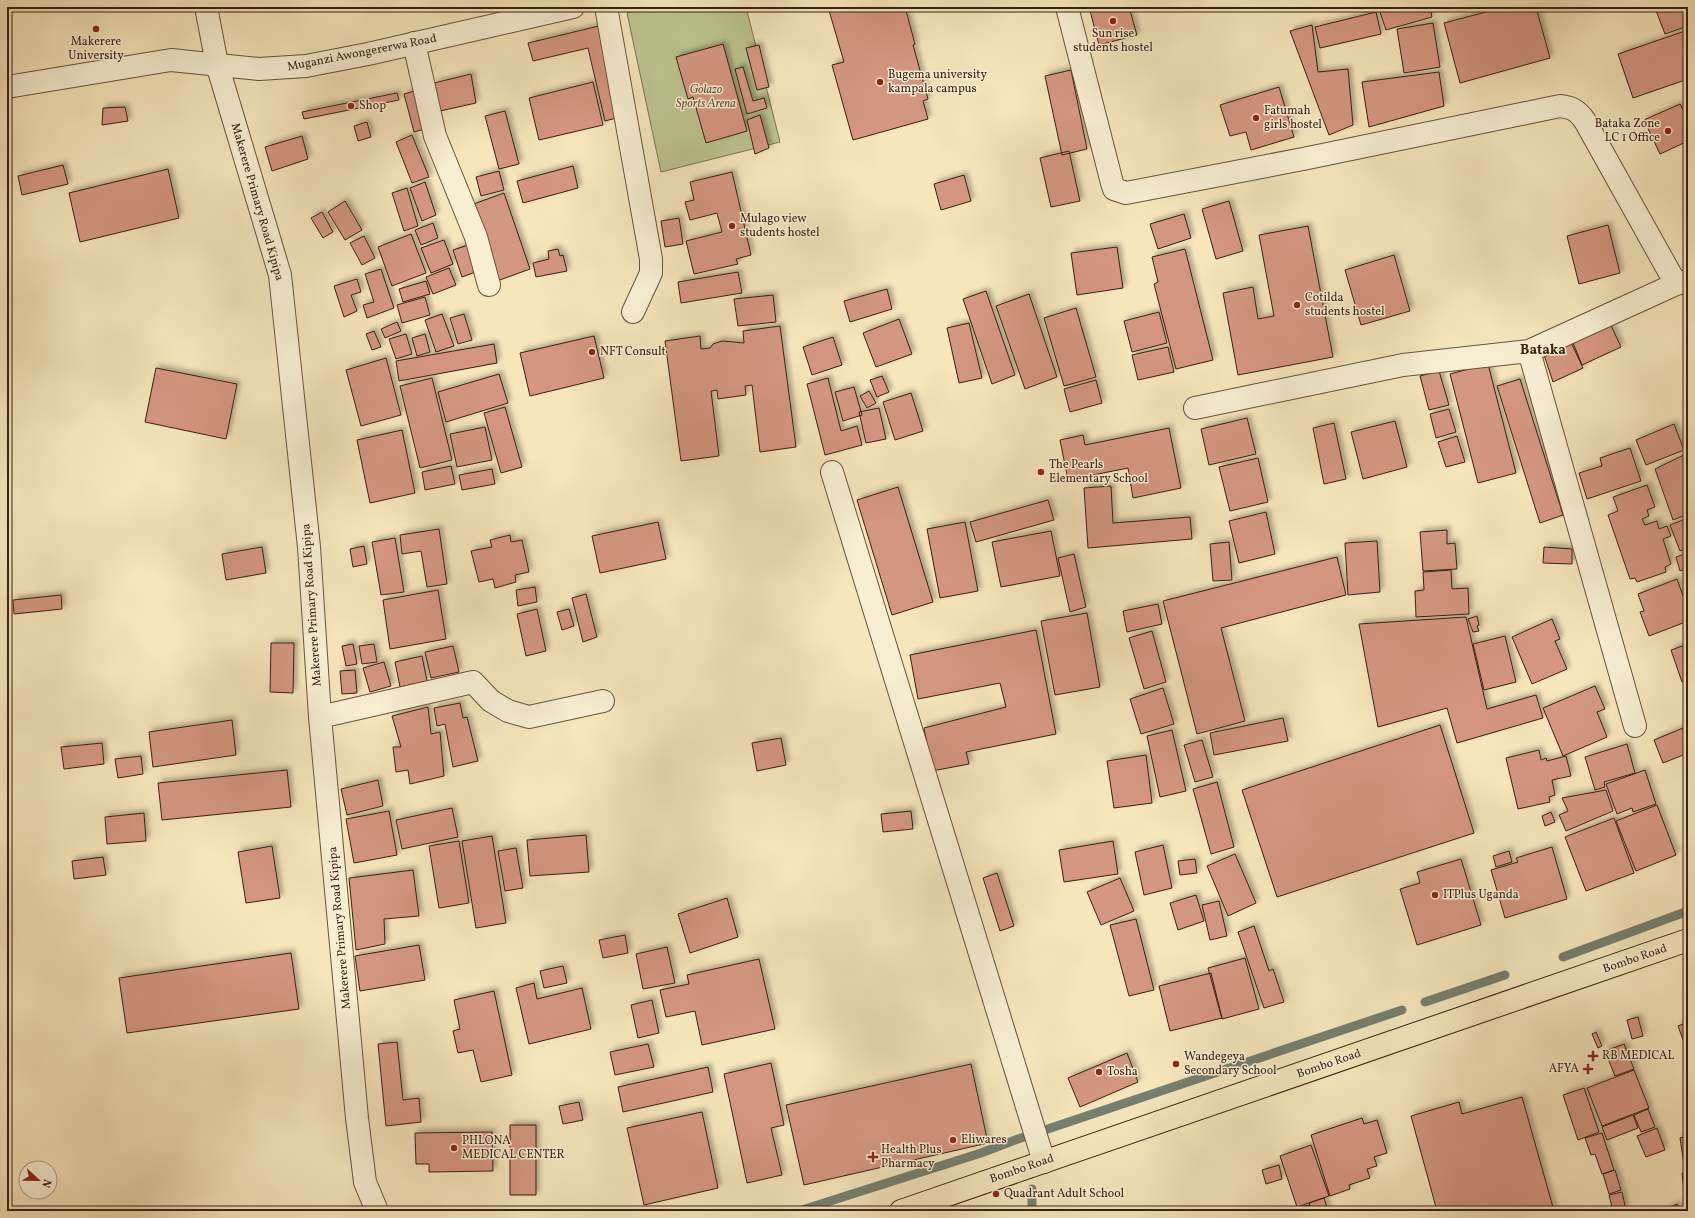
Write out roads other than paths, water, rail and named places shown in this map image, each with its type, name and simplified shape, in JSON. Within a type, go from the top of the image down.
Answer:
[{"type":"main road","name":"Bombo Road","points":[[901,1211],[1688,940]]},
{"type":"street","name":"Makerere Primary Road Kipipa","points":[[206,7],[217,64],[280,275],[309,547],[320,717],[357,1118],[365,1182],[377,1211]]},
{"type":"street","name":"Muganzi Awongererwa Road","points":[[7,87],[69,78],[156,61],[171,60],[259,69],[306,66],[573,7]]},
{"type":"street","points":[[606,7],[651,259],[651,272],[633,312]]},
{"type":"street","points":[[1067,7],[1112,183],[1114,189],[1117,191],[1126,193],[1303,159],[1552,108],[1567,107],[1579,113],[1585,120],[1682,282],[1529,351],[1403,365],[1195,408]]},
{"type":"street","points":[[414,43],[435,136],[476,237],[489,285]]},
{"type":"street","points":[[1529,351],[1635,726]]},
{"type":"street","points":[[832,472],[1044,1162]]},
{"type":"street","points":[[320,717],[473,682],[491,701],[508,711],[529,717],[603,701]]},
{"type":"waterway","points":[[1563,957],[1688,911]]},
{"type":"waterway","points":[[1425,1002],[1505,975]]},
{"type":"waterway","points":[[799,1211],[981,1153],[1018,1139],[1402,1010]]},
{"type":"waterway","points":[[1032,1189],[1032,1211]]},
{"type":"place","name":"Sun rise students hostel","points":[[1113,21]]},
{"type":"place","name":"Makerere University","points":[[96,29]]},
{"type":"place","name":"Bugema university kampala campus","points":[[880,82]]},
{"type":"place","name":"Shop","points":[[351,106]]},
{"type":"place","name":"Fatumah girls hostel","points":[[1256,118]]},
{"type":"place","name":"Bataka Zone LC 1 Office","points":[[1668,131]]},
{"type":"place","name":"Mulago view students hostel","points":[[732,226]]},
{"type":"place","name":"Cotilda students hostel","points":[[1297,305]]},
{"type":"place","name":"NFT Consult","points":[[592,352]]},
{"type":"place","name":"The Pearls Elementary School","points":[[1041,472]]},
{"type":"place","name":"ITPlus Uganda","points":[[1435,895]]},
{"type":"place","name":"RB MEDICAL","points":[[1593,1056]]},
{"type":"place","name":"Wandegeya Secondary School","points":[[1176,1064]]},
{"type":"place","name":"AFYA","points":[[1588,1069]]},
{"type":"place","name":"Tosha","points":[[1099,1072]]},
{"type":"place","name":"Eliwares","points":[[953,1140]]},
{"type":"place","name":"PHLONA MEDICAL CENTER","points":[[454,1148]]},
{"type":"place","name":"Health Plus Pharmacy","points":[[873,1157]]},
{"type":"place","name":"Quadrant Adult School","points":[[996,1194]]},
{"type":"district","name":"Bataka","points":[[1543,350]]},
{"type":"park label","name":"Golazo Sports Arena","points":[[706,97]]}]
